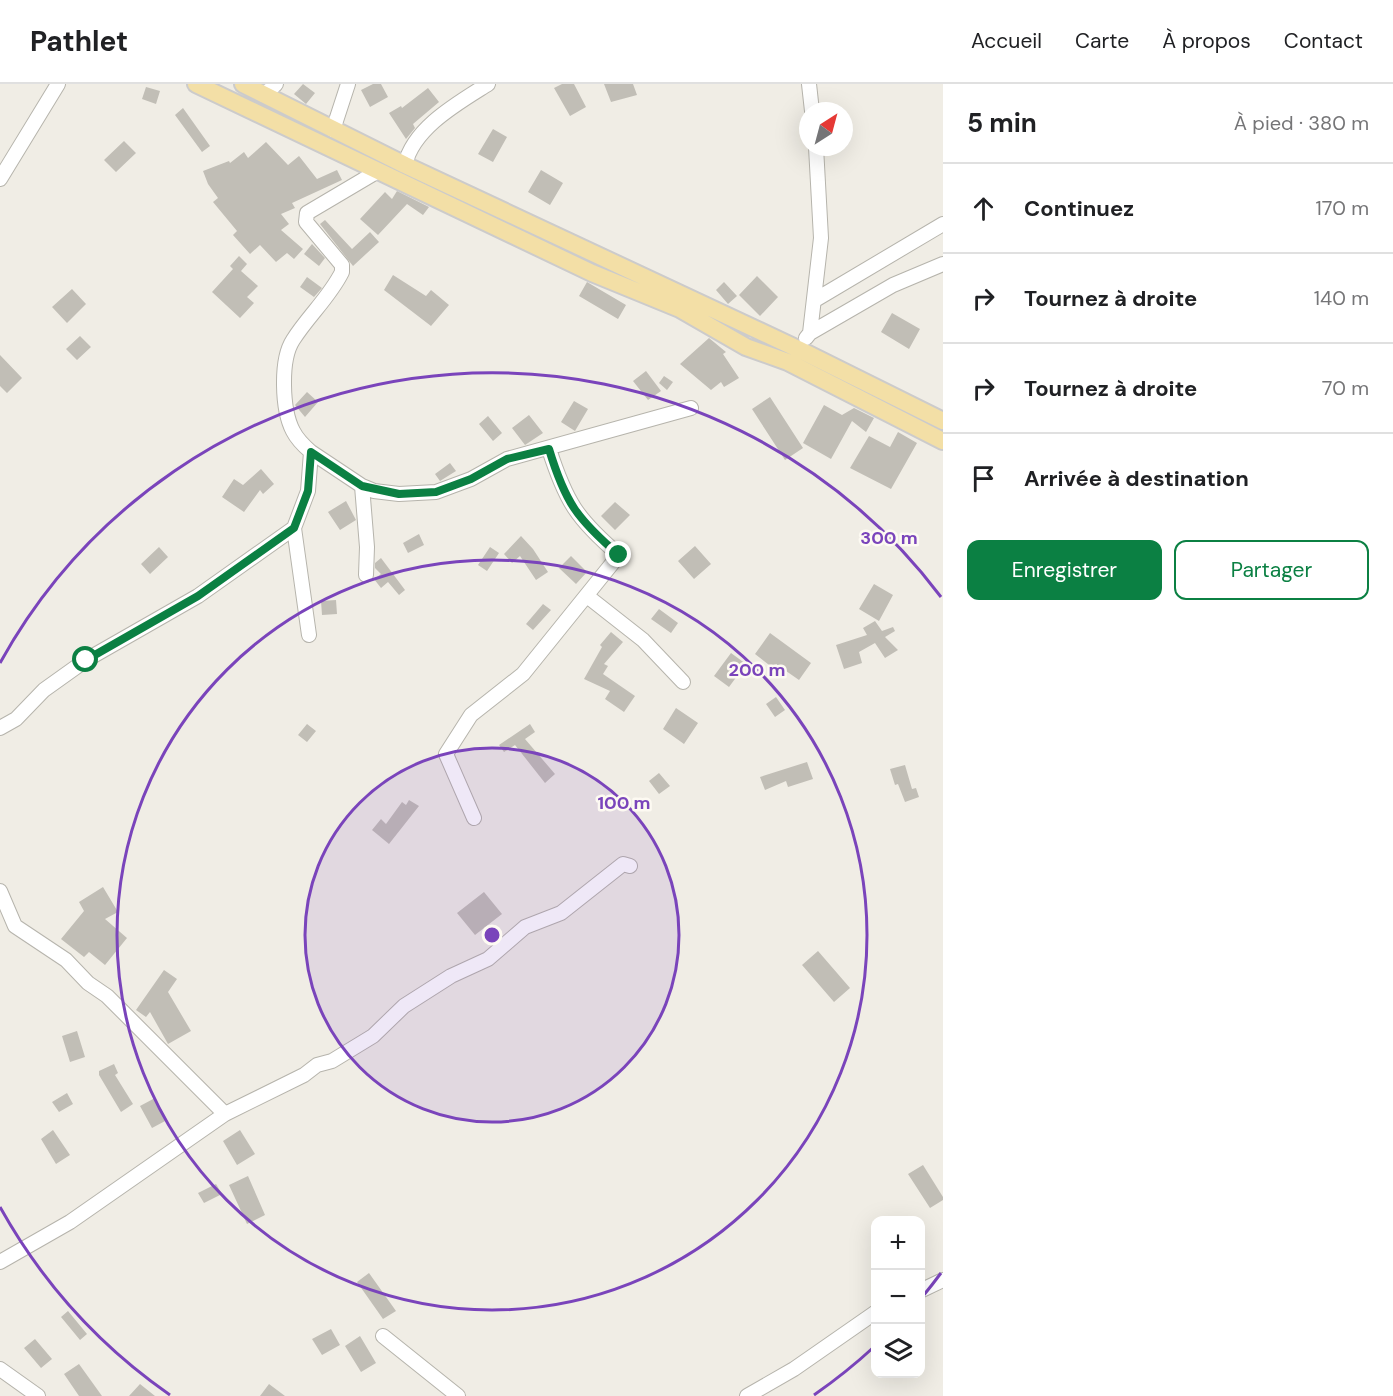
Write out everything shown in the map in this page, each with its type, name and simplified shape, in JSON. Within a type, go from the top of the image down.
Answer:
[{"type":"main road","points":[[196,84],[591,273],[680,309],[746,347],[788,362],[943,441]]},
{"type":"main road","points":[[243,84],[270,89],[333,130],[798,349],[943,421]]},
{"type":"street","points":[[0,179],[58,84]]},
{"type":"street","points":[[333,130],[348,84]]},
{"type":"street","points":[[405,165],[407,153],[431,125],[453,106],[488,84]]},
{"type":"street","points":[[808,84],[811,102]]},
{"type":"street","points":[[810,333],[821,238],[816,156]]},
{"type":"street","points":[[378,171],[307,213],[305,218],[342,265],[342,272],[316,312],[292,341],[286,353],[286,414],[293,432],[311,452],[362,486],[399,494],[436,492],[471,479],[507,459],[691,408]]},
{"type":"street","points":[[815,300],[943,224]]},
{"type":"street","points":[[798,349],[810,333],[893,285],[943,264]]},
{"type":"street","points":[[474,818],[446,754],[471,715],[523,674],[619,555],[575,514],[564,494],[549,449]]},
{"type":"street","points":[[309,635],[294,528],[308,491],[311,452]]},
{"type":"street","points":[[362,486],[367,547],[366,575]]},
{"type":"street","points":[[0,728],[16,719],[44,690],[86,660],[198,596],[294,528]]},
{"type":"street","points":[[587,596],[643,640],[683,682]]},
{"type":"street","points":[[0,1262],[70,1222],[225,1114],[304,1076],[317,1065],[332,1061],[373,1036],[404,1006],[450,975],[488,959],[525,927],[561,913],[623,864],[630,866]]},
{"type":"street","points":[[0,891],[15,926],[66,960],[88,983],[107,996],[225,1114]]},
{"type":"street","points":[[925,1289],[943,1280]]},
{"type":"street","points":[[747,1396],[827,1348],[849,1329],[871,1315]]},
{"type":"street","points":[[383,1336],[458,1396]]},
{"type":"street","points":[[0,1369],[38,1396]]},
{"type":"building","points":[[303,84],[315,93],[306,104],[294,94]]},
{"type":"building","points":[[373,84],[381,84],[388,97],[370,107],[361,90]]},
{"type":"building","points":[[562,84],[574,84],[586,107],[570,116],[554,88]]},
{"type":"building","points":[[604,84],[633,84],[637,95],[611,102]]},
{"type":"building","points":[[146,87],[160,91],[156,104],[142,99]]},
{"type":"building","points":[[428,88],[439,102],[413,124],[415,128],[406,139],[389,113],[401,106],[402,108]]},
{"type":"building","points":[[183,108],[210,146],[202,152],[175,115]]},
{"type":"building","points":[[493,129],[507,137],[493,162],[478,154]]},
{"type":"building","points":[[124,141],[136,153],[116,172],[104,160]]},
{"type":"building","points":[[266,142],[288,165],[299,156],[317,179],[337,170],[342,180],[292,203],[295,208],[281,214],[289,224],[281,230],[303,249],[294,259],[287,253],[276,262],[260,245],[250,254],[233,235],[237,231],[213,202],[218,198],[208,184],[203,171],[229,161],[230,163],[244,152],[248,158]]},
{"type":"building","points":[[541,170],[563,183],[550,205],[528,192]]},
{"type":"building","points":[[397,191],[429,207],[423,215],[407,204],[378,235],[360,219],[385,192],[392,199]]},
{"type":"building","points":[[325,220],[352,249],[370,232],[379,242],[353,266],[320,224]]},
{"type":"building","points":[[312,244],[325,258],[319,266],[304,254]]},
{"type":"building","points":[[239,256],[247,264],[241,271],[258,286],[247,297],[254,303],[240,318],[212,292],[233,269],[230,266]]},
{"type":"building","points":[[393,275],[426,296],[431,290],[449,305],[431,326],[384,290]]},
{"type":"building","points":[[757,276],[778,297],[760,316],[739,295]]},
{"type":"building","points":[[307,277],[322,288],[314,297],[300,287]]},
{"type":"building","points":[[587,282],[626,305],[618,319],[579,296]]},
{"type":"building","points":[[724,282],[737,296],[728,304],[716,290]]},
{"type":"building","points":[[72,289],[86,304],[67,323],[52,307]]},
{"type":"building","points":[[892,313],[920,329],[909,349],[881,332]]},
{"type":"building","points":[[80,336],[91,347],[77,360],[66,349]]},
{"type":"building","points":[[709,338],[726,352],[723,354],[739,378],[724,387],[721,382],[711,390],[680,364]]},
{"type":"building","points":[[0,355],[22,378],[7,393],[0,386]]},
{"type":"building","points":[[646,371],[661,391],[648,400],[633,381]]},
{"type":"building","points":[[664,376],[673,382],[667,390],[659,383]]},
{"type":"building","points":[[307,392],[318,402],[305,417],[295,405]]},
{"type":"building","points":[[770,397],[803,448],[785,460],[752,409]]},
{"type":"building","points":[[574,401],[588,409],[575,431],[561,422]]},
{"type":"building","points":[[824,405],[842,415],[854,408],[874,418],[866,432],[852,421],[831,459],[803,443]]},
{"type":"building","points":[[529,415],[543,433],[525,445],[512,428]]},
{"type":"building","points":[[488,416],[502,433],[493,441],[479,424]]},
{"type":"building","points":[[898,432],[917,443],[891,489],[850,468],[869,436],[890,447]]},
{"type":"building","points":[[450,463],[456,471],[440,481],[435,474]]},
{"type":"building","points":[[261,469],[274,484],[263,494],[260,490],[244,512],[222,497],[234,479],[243,485]]},
{"type":"building","points":[[346,501],[356,520],[340,530],[328,512]]},
{"type":"building","points":[[615,502],[630,515],[615,530],[601,516]]},
{"type":"building","points":[[419,534],[424,545],[408,553],[403,543]]},
{"type":"building","points":[[521,536],[533,549],[548,572],[536,580],[520,556],[512,563],[504,554]]},
{"type":"building","points":[[695,546],[711,564],[694,579],[678,561]]},
{"type":"building","points":[[159,547],[168,557],[150,574],[141,564]]},
{"type":"building","points":[[490,547],[499,553],[487,571],[478,565]]},
{"type":"building","points":[[571,556],[587,572],[576,584],[559,568]]},
{"type":"building","points":[[381,558],[405,590],[399,595],[388,582],[381,588],[374,579],[381,574],[375,568],[375,563]]},
{"type":"building","points":[[874,584],[893,595],[879,621],[859,609]]},
{"type":"building","points":[[336,600],[337,614],[322,615],[321,601]]},
{"type":"building","points":[[543,604],[551,610],[533,630],[526,624]]},
{"type":"building","points":[[659,609],[678,623],[671,633],[651,619]]},
{"type":"building","points":[[875,621],[882,631],[893,627],[895,631],[885,637],[898,650],[885,658],[875,643],[859,652],[862,663],[844,669],[836,645],[867,635],[863,628]]},
{"type":"building","points":[[611,632],[623,642],[604,664],[608,666],[603,674],[635,696],[624,712],[605,699],[610,691],[584,679],[602,647],[600,645]]},
{"type":"building","points":[[770,633],[811,663],[799,680],[776,664],[773,668],[755,654]]},
{"type":"building","points":[[731,653],[746,664],[729,687],[714,676]]},
{"type":"building","points":[[776,697],[785,710],[775,717],[766,704]]},
{"type":"building","points":[[676,708],[698,723],[684,744],[663,729]]},
{"type":"building","points":[[307,724],[316,731],[307,742],[298,735]]},
{"type":"building","points":[[530,724],[535,732],[525,739],[555,774],[545,783],[515,745],[504,752],[499,745]]},
{"type":"building","points":[[807,762],[813,779],[788,787],[786,781],[765,790],[760,777]]},
{"type":"building","points":[[905,765],[912,789],[916,788],[919,797],[905,802],[898,784],[895,785],[890,769]]},
{"type":"building","points":[[659,773],[670,786],[659,794],[649,781]]},
{"type":"building","points":[[409,800],[419,806],[389,844],[372,830],[381,819],[386,824],[402,802],[406,805]]},
{"type":"building","points":[[103,887],[118,912],[105,919],[127,938],[105,965],[89,952],[84,957],[61,939],[84,911],[79,902]]},
{"type":"building","points":[[484,892],[502,914],[475,935],[457,913]]},
{"type":"building","points":[[818,951],[850,988],[834,1002],[802,965]]},
{"type":"building","points":[[164,970],[177,979],[168,992],[191,1031],[168,1044],[150,1012],[146,1017],[136,1010]]},
{"type":"building","points":[[77,1031],[85,1057],[70,1062],[62,1036]]},
{"type":"building","points":[[114,1064],[118,1073],[115,1075],[133,1104],[121,1112],[99,1075],[99,1071]]},
{"type":"building","points":[[67,1093],[73,1104],[59,1112],[52,1102]]},
{"type":"building","points":[[155,1098],[167,1120],[152,1128],[140,1106]]},
{"type":"building","points":[[53,1130],[70,1155],[56,1164],[41,1139]]},
{"type":"building","points":[[240,1130],[255,1154],[237,1165],[223,1141]]},
{"type":"building","points":[[923,1165],[943,1197],[943,1200],[930,1208],[908,1174]]},
{"type":"building","points":[[248,1176],[265,1215],[247,1224],[229,1185]]},
{"type":"building","points":[[216,1184],[222,1194],[204,1203],[198,1193]]},
{"type":"building","points":[[369,1273],[396,1311],[383,1319],[357,1282]]},
{"type":"building","points":[[68,1311],[87,1334],[80,1340],[61,1317]]},
{"type":"building","points":[[331,1329],[340,1345],[322,1355],[312,1339]]},
{"type":"building","points":[[360,1336],[376,1363],[361,1372],[345,1346]]},
{"type":"building","points":[[35,1339],[52,1359],[41,1368],[24,1348]]},
{"type":"building","points":[[79,1364],[102,1396],[79,1396],[64,1374]]},
{"type":"building","points":[[140,1384],[155,1396],[129,1396]]},
{"type":"building","points":[[269,1384],[285,1396],[260,1396]]},
{"type":"route","points":[[86,660],[198,596],[294,528],[308,491],[311,452],[362,486],[374,491],[399,494],[436,492],[471,479],[507,459],[549,449],[558,479],[575,514],[619,555]]}]
